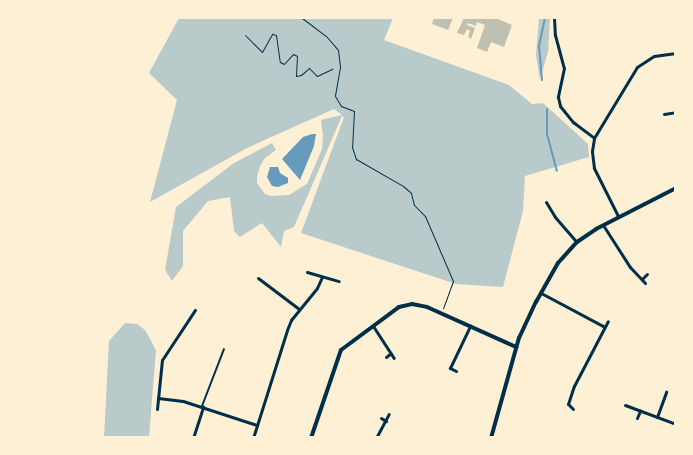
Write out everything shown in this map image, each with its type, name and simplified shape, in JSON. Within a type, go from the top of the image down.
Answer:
[{"type":"street","points":[[554,18],[555,35],[564,68],[558,97],[560,106],[572,122],[594,138]]},
{"type":"street","points":[[618,216],[594,168],[592,151],[594,138],[637,67],[654,56],[676,53]]},
{"type":"street","points":[[664,114],[676,112]]},
{"type":"street","points":[[491,438],[516,347],[540,293],[558,264],[578,242],[603,225],[676,188]]},
{"type":"street","points":[[546,202],[578,242]]},
{"type":"street","points":[[546,215],[552,211]]},
{"type":"street","points":[[603,225],[630,267],[646,283]]},
{"type":"street","points":[[307,272],[339,282]]},
{"type":"street","points":[[642,279],[647,274]]},
{"type":"street","points":[[252,438],[287,330],[299,310],[317,288],[322,277]]},
{"type":"street","points":[[258,278],[299,310]]},
{"type":"street","points":[[540,293],[604,327]]},
{"type":"street","points":[[311,438],[339,354],[348,344],[394,310],[408,304],[422,305],[516,347]]},
{"type":"street","points":[[157,409],[162,360],[195,310]]},
{"type":"street","points":[[572,409],[568,404],[574,386],[608,321]]},
{"type":"street","points":[[372,326],[394,358]]},
{"type":"street","points":[[456,371],[450,368],[470,326]]},
{"type":"street","points":[[386,357],[391,354]]},
{"type":"street","points":[[657,417],[666,392]]},
{"type":"street","points":[[158,398],[183,400],[257,425]]},
{"type":"street","points":[[625,405],[676,424]]},
{"type":"street","points":[[193,438],[202,407]]},
{"type":"street","points":[[637,418],[640,411]]},
{"type":"street","points":[[376,438],[390,414]]},
{"type":"street","points":[[381,418],[386,420]]},
{"type":"lane","points":[[202,407],[224,350]]},
{"type":"lane","points":[[211,364],[217,366]]},
{"type":"path","points":[[302,18],[332,41],[338,50],[340,67],[334,96],[341,106],[354,111],[352,147],[356,159],[408,190],[414,205],[425,216],[453,281],[440,313]]},
{"type":"path","points":[[244,35],[262,52],[272,34],[276,35],[280,62],[284,64],[292,54],[297,56],[296,76],[301,75],[309,68],[316,76],[332,69]]},
{"type":"shaded area","points":[[179,18],[393,18],[384,40],[509,85],[532,104],[543,103],[588,144],[589,157],[525,176],[523,211],[503,287],[456,284],[301,233],[344,117],[342,116],[294,227],[284,231],[281,247],[262,223],[240,237],[234,231],[230,197],[208,201],[183,231],[183,266],[172,281],[165,270],[176,207],[234,163],[272,143],[276,150],[265,158],[260,166],[257,183],[265,194],[271,196],[289,195],[307,184],[322,149],[321,120],[342,115],[334,109],[247,148],[150,202],[177,100],[149,73]]},
{"type":"shaded area","points":[[539,18],[550,18],[548,52],[540,79],[536,55]]},
{"type":"shaded area","points":[[125,323],[137,324],[145,330],[156,350],[149,437],[104,437],[109,341]]},
{"type":"water","points":[[316,134],[314,146],[300,180],[282,159],[303,137]]},
{"type":"water","points":[[270,167],[278,167],[280,173],[288,178],[288,183],[278,187],[272,186],[267,177]]},
{"type":"building","points":[[434,18],[453,18],[448,30],[432,24]]},
{"type":"building","points":[[464,18],[496,18],[512,25],[504,47],[491,42],[487,52],[477,48],[485,25],[477,22],[476,26],[468,23],[467,25],[475,28],[471,39],[468,37],[470,31],[467,29],[464,35],[457,33]]},
{"type":"waterway","points":[[542,80],[539,46],[545,18]]},
{"type":"waterway","points":[[547,109],[547,134],[557,171]]}]
